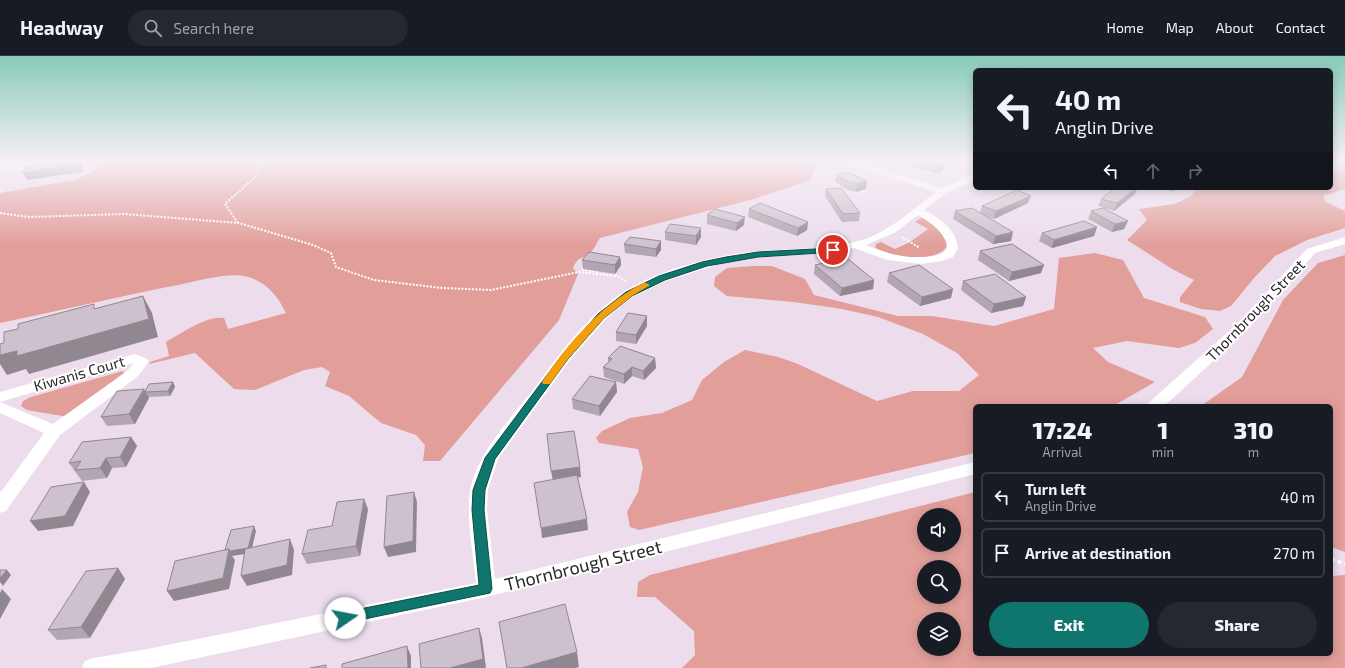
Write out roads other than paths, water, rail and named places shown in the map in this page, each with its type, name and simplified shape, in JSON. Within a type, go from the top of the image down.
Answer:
[{"type":"street","points":[[938,190],[943,191]]},
{"type":"street","points":[[486,589],[478,510],[479,490],[490,458],[565,357],[596,322],[616,303],[638,289],[683,270],[726,259],[758,254],[822,252],[869,241],[892,230],[946,190]]},
{"type":"street","points":[[856,245],[873,252],[902,259],[921,261],[937,259],[950,254],[953,251],[953,241],[951,236],[935,221],[918,211]]},
{"type":"street","name":"Thornbrough Street","points":[[1156,404],[1166,397],[1243,326],[1311,251],[1345,240]]},
{"type":"street","name":"Kiwanis Court","points":[[0,397],[129,359],[140,360],[142,362],[132,374],[54,431],[0,506]]},
{"type":"street","points":[[0,407],[54,431]]},
{"type":"street","name":"Thornbrough Street","points":[[93,668],[142,660],[486,589],[973,468]]}]
